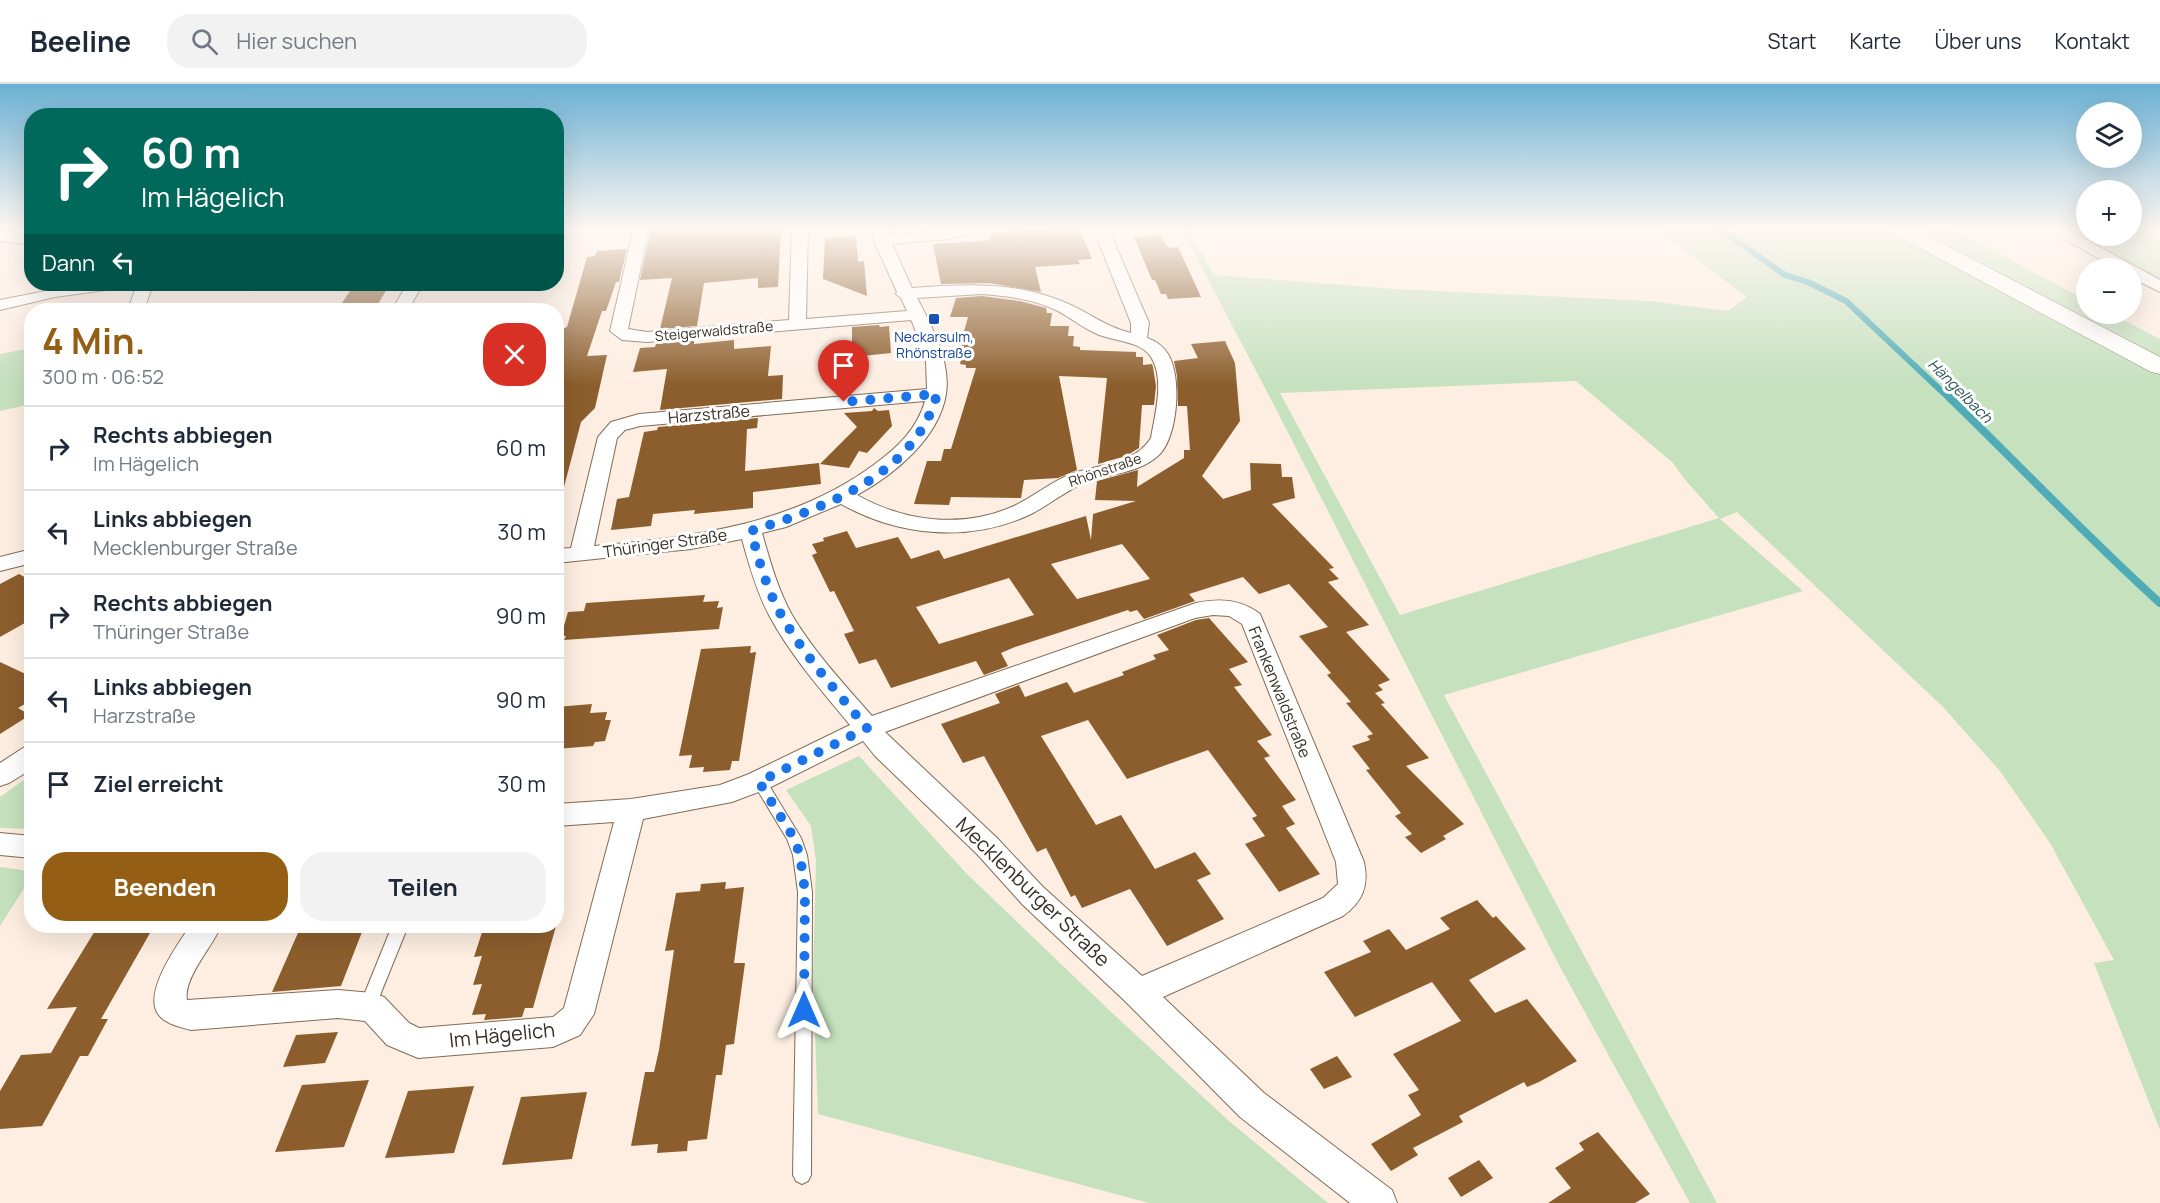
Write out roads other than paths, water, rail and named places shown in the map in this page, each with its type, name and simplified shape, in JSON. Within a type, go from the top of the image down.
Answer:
[{"type":"main road","points":[[1996,280],[2160,367]]},
{"type":"street","name":"Steigerwaldstraße","points":[[630,280],[619,331],[621,334],[647,337],[915,315]]},
{"type":"street","points":[[798,324],[799,280]]},
{"type":"street","name":"Thüringer Straße","points":[[564,555],[706,540],[751,531],[844,497],[883,470],[904,451],[928,420],[937,394],[934,354],[899,280]]},
{"type":"street","points":[[1122,280],[1140,323],[1140,335],[1136,340]]},
{"type":"street","name":"Rhönstraße","points":[[844,497],[882,517],[902,522],[924,526],[968,524],[1015,513],[1079,477],[1146,458],[1157,449],[1161,438],[1165,367],[1160,355],[1136,340],[1100,329],[1056,304],[1014,291],[974,288],[904,294]]},
{"type":"street","points":[[0,305],[62,291]]},
{"type":"street","name":"Harzstraße","points":[[581,554],[608,436],[618,426],[639,420],[937,394]]},
{"type":"street","name":"Mecklenburger Straße","points":[[751,531],[762,570],[782,616],[813,663],[884,749],[987,846],[1033,896],[1138,993],[1252,1105],[1379,1203]]},
{"type":"street","points":[[0,564],[24,558]]},
{"type":"street","name":"Frankenwaldstraße","points":[[867,728],[1186,613],[1219,607],[1232,608],[1243,612],[1252,620],[1350,862],[1353,888],[1349,896],[1334,907],[1138,993]]},
{"type":"street","points":[[564,814],[631,810],[722,795],[759,782],[867,728]]},
{"type":"street","points":[[0,776],[24,760]]},
{"type":"street","name":"Im Hägelich","points":[[368,1005],[373,1007],[398,1034],[418,1043],[548,1033],[561,1030],[571,1024],[578,1014],[631,810]]},
{"type":"street","points":[[0,844],[24,846]]},
{"type":"street","points":[[202,933],[176,977],[170,994],[170,1005],[179,1012],[192,1015],[338,1004],[368,1005]]},
{"type":"lane","points":[[759,782],[794,838],[800,855],[805,892],[802,1175]]},
{"type":"lane","points":[[368,1005],[397,933]]},
{"type":"waterway","name":"Hängelbach","points":[[1802,280],[1846,301],[1951,400]]},
{"type":"waterway","name":"Hängelbach","points":[[1950,398],[2160,603]]},
{"type":"place","name":"Neckarsulm, Rhönstraße","points":[[934,319]]}]
